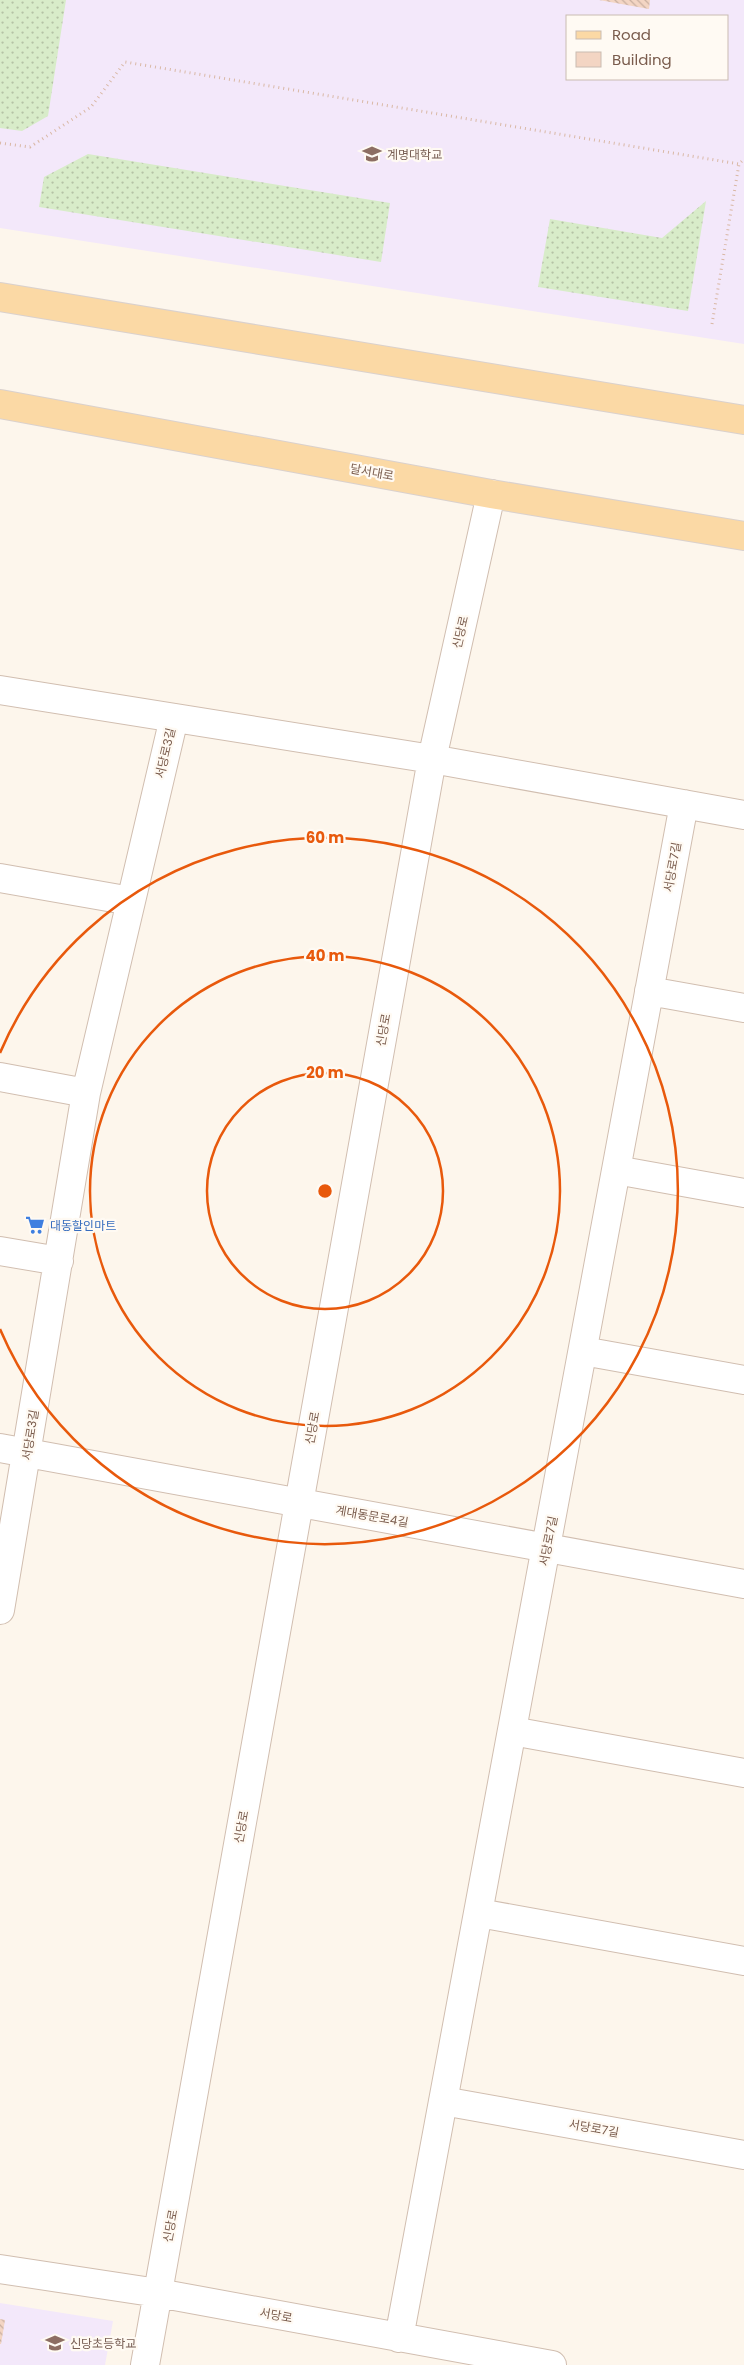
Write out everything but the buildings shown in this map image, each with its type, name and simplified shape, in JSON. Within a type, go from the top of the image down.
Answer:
[{"type":"main road","points":[[0,297],[744,420]]},
{"type":"main road","name":"달서대로","points":[[0,404],[491,494],[744,536]]},
{"type":"street","name":"신당로","points":[[145,2365],[432,759],[491,494]]},
{"type":"street","name":"서당로3길","points":[[0,690],[174,718],[86,1094],[0,1610]]},
{"type":"street","points":[[174,718],[432,759],[744,815]]},
{"type":"street","name":"서당로7길","points":[[399,2338],[684,804]]},
{"type":"street","points":[[0,878],[131,901]]},
{"type":"street","points":[[649,990],[744,1008]]},
{"type":"street","points":[[0,1077],[86,1094]]},
{"type":"street","points":[[616,1170],[744,1193]]},
{"type":"street","points":[[0,1251],[59,1261]]},
{"type":"street","points":[[583,1351],[744,1380]]},
{"type":"street","name":"계대동문로4길","points":[[0,1448],[744,1584]]},
{"type":"street","points":[[512,1731],[744,1773]]},
{"type":"street","points":[[479,1913],[744,1961]]},
{"type":"street","name":"서당로7길","points":[[443,2101],[744,2155]]},
{"type":"street","name":"서당로","points":[[0,2269],[158,2294],[552,2365]]},
{"type":"path","points":[[0,143],[30,147],[91,107],[125,62],[739,164]]},
{"type":"path","points":[[712,324],[739,164],[744,158]]},
{"type":"shaded area","name":"계명대학교","points":[[0,0],[744,0],[744,344],[0,228]]},
{"type":"shaded area","name":"신당초등학교","points":[[0,2303],[113,2321],[105,2365],[0,2365]]},
{"type":"green space","points":[[0,0],[66,0],[48,116],[22,131],[0,128]]},
{"type":"green space","points":[[88,154],[390,203],[381,262],[39,207],[44,177]]},
{"type":"green space","points":[[706,201],[688,311],[538,287],[550,219],[662,238]]},
{"type":"place","name":"계명대학교","points":[[372,154]]},
{"type":"place","name":"대동할인마트","points":[[35,1225]]},
{"type":"place","name":"신당초등학교","points":[[55,2343]]}]
